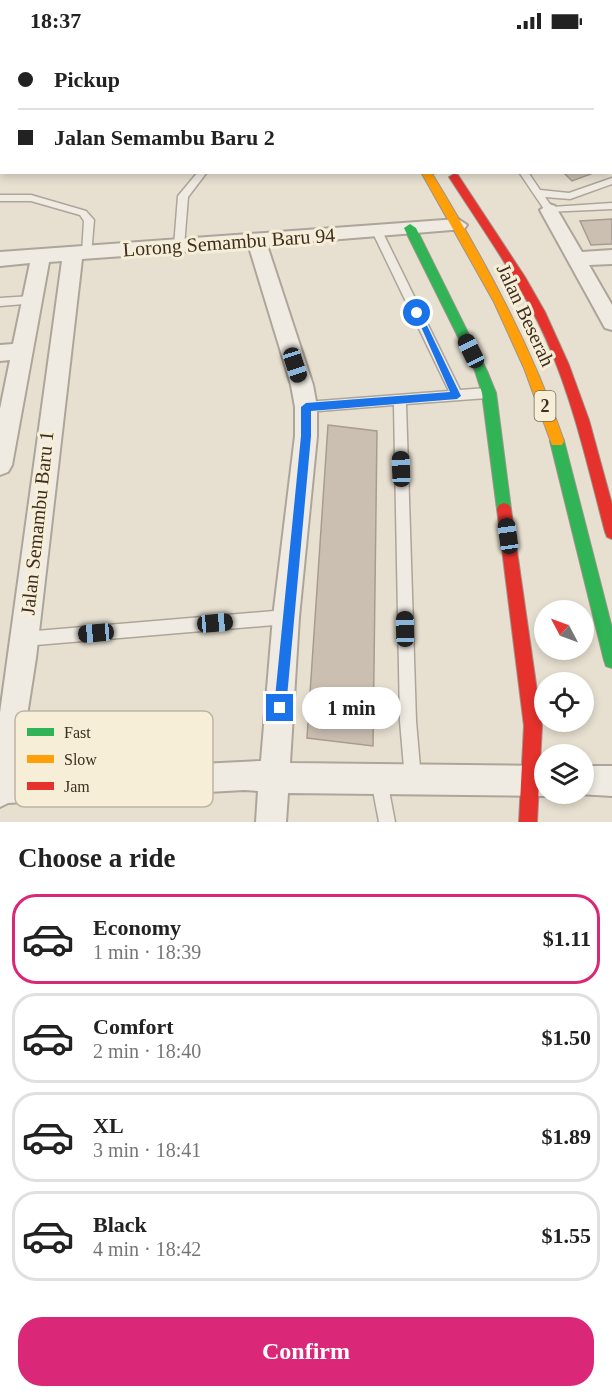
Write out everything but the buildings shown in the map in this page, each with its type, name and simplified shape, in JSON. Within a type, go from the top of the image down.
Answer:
[{"type":"main road","name":"Jalan Beserah","points":[[427,174],[458,225],[520,339],[538,385],[560,450],[612,660]]},
{"type":"main road","name":"Jalan Beserah","points":[[453,174],[524,287],[549,332],[589,449],[612,532]]},
{"type":"main road","points":[[410,228],[481,371],[489,393],[534,744]]},
{"type":"main road","points":[[528,822],[534,795]]},
{"type":"street","points":[[549,210],[610,317]]},
{"type":"street","name":"Lorong Semambu Baru 94","points":[[0,259],[458,225]]},
{"type":"street","points":[[256,240],[302,385],[306,407],[306,436],[286,617],[271,822]]},
{"type":"street","name":"Jalan Semambu Baru 1","points":[[0,790],[10,673],[24,639],[53,384],[80,253]]},
{"type":"street","points":[[0,465],[41,256]]},
{"type":"street","points":[[577,259],[612,257]]},
{"type":"street","points":[[0,353],[21,352]]},
{"type":"street","points":[[213,777],[244,775],[379,780],[534,781]]},
{"type":"street","points":[[594,781],[612,782]]},
{"type":"street","points":[[0,790],[15,789]]},
{"type":"lane","points":[[179,246],[183,196],[201,174]]},
{"type":"lane","points":[[525,174],[549,210],[612,206]]},
{"type":"lane","points":[[538,193],[570,196],[612,181]]},
{"type":"lane","points":[[0,198],[31,198],[83,213],[89,220],[80,253]]},
{"type":"lane","points":[[377,231],[457,396]]},
{"type":"lane","points":[[0,302],[32,300]]},
{"type":"lane","points":[[306,407],[489,393]]},
{"type":"lane","points":[[400,400],[408,721],[414,780]]},
{"type":"lane","points":[[24,639],[286,617]]},
{"type":"lane","points":[[379,780],[387,822]]},
{"type":"traffic: fast","points":[[410,228],[481,371],[489,393],[504,509]]},
{"type":"traffic: fast","points":[[557,441],[612,660]]},
{"type":"traffic: slow","points":[[427,174],[500,302],[531,368],[557,441]]},
{"type":"traffic: jam","points":[[454,177],[520,277],[552,338],[582,420],[612,532]]},
{"type":"traffic: jam","points":[[504,509],[533,726],[528,822]]},
{"type":"route","points":[[280,708],[286,617],[306,436],[306,407],[457,396],[417,313]]}]
